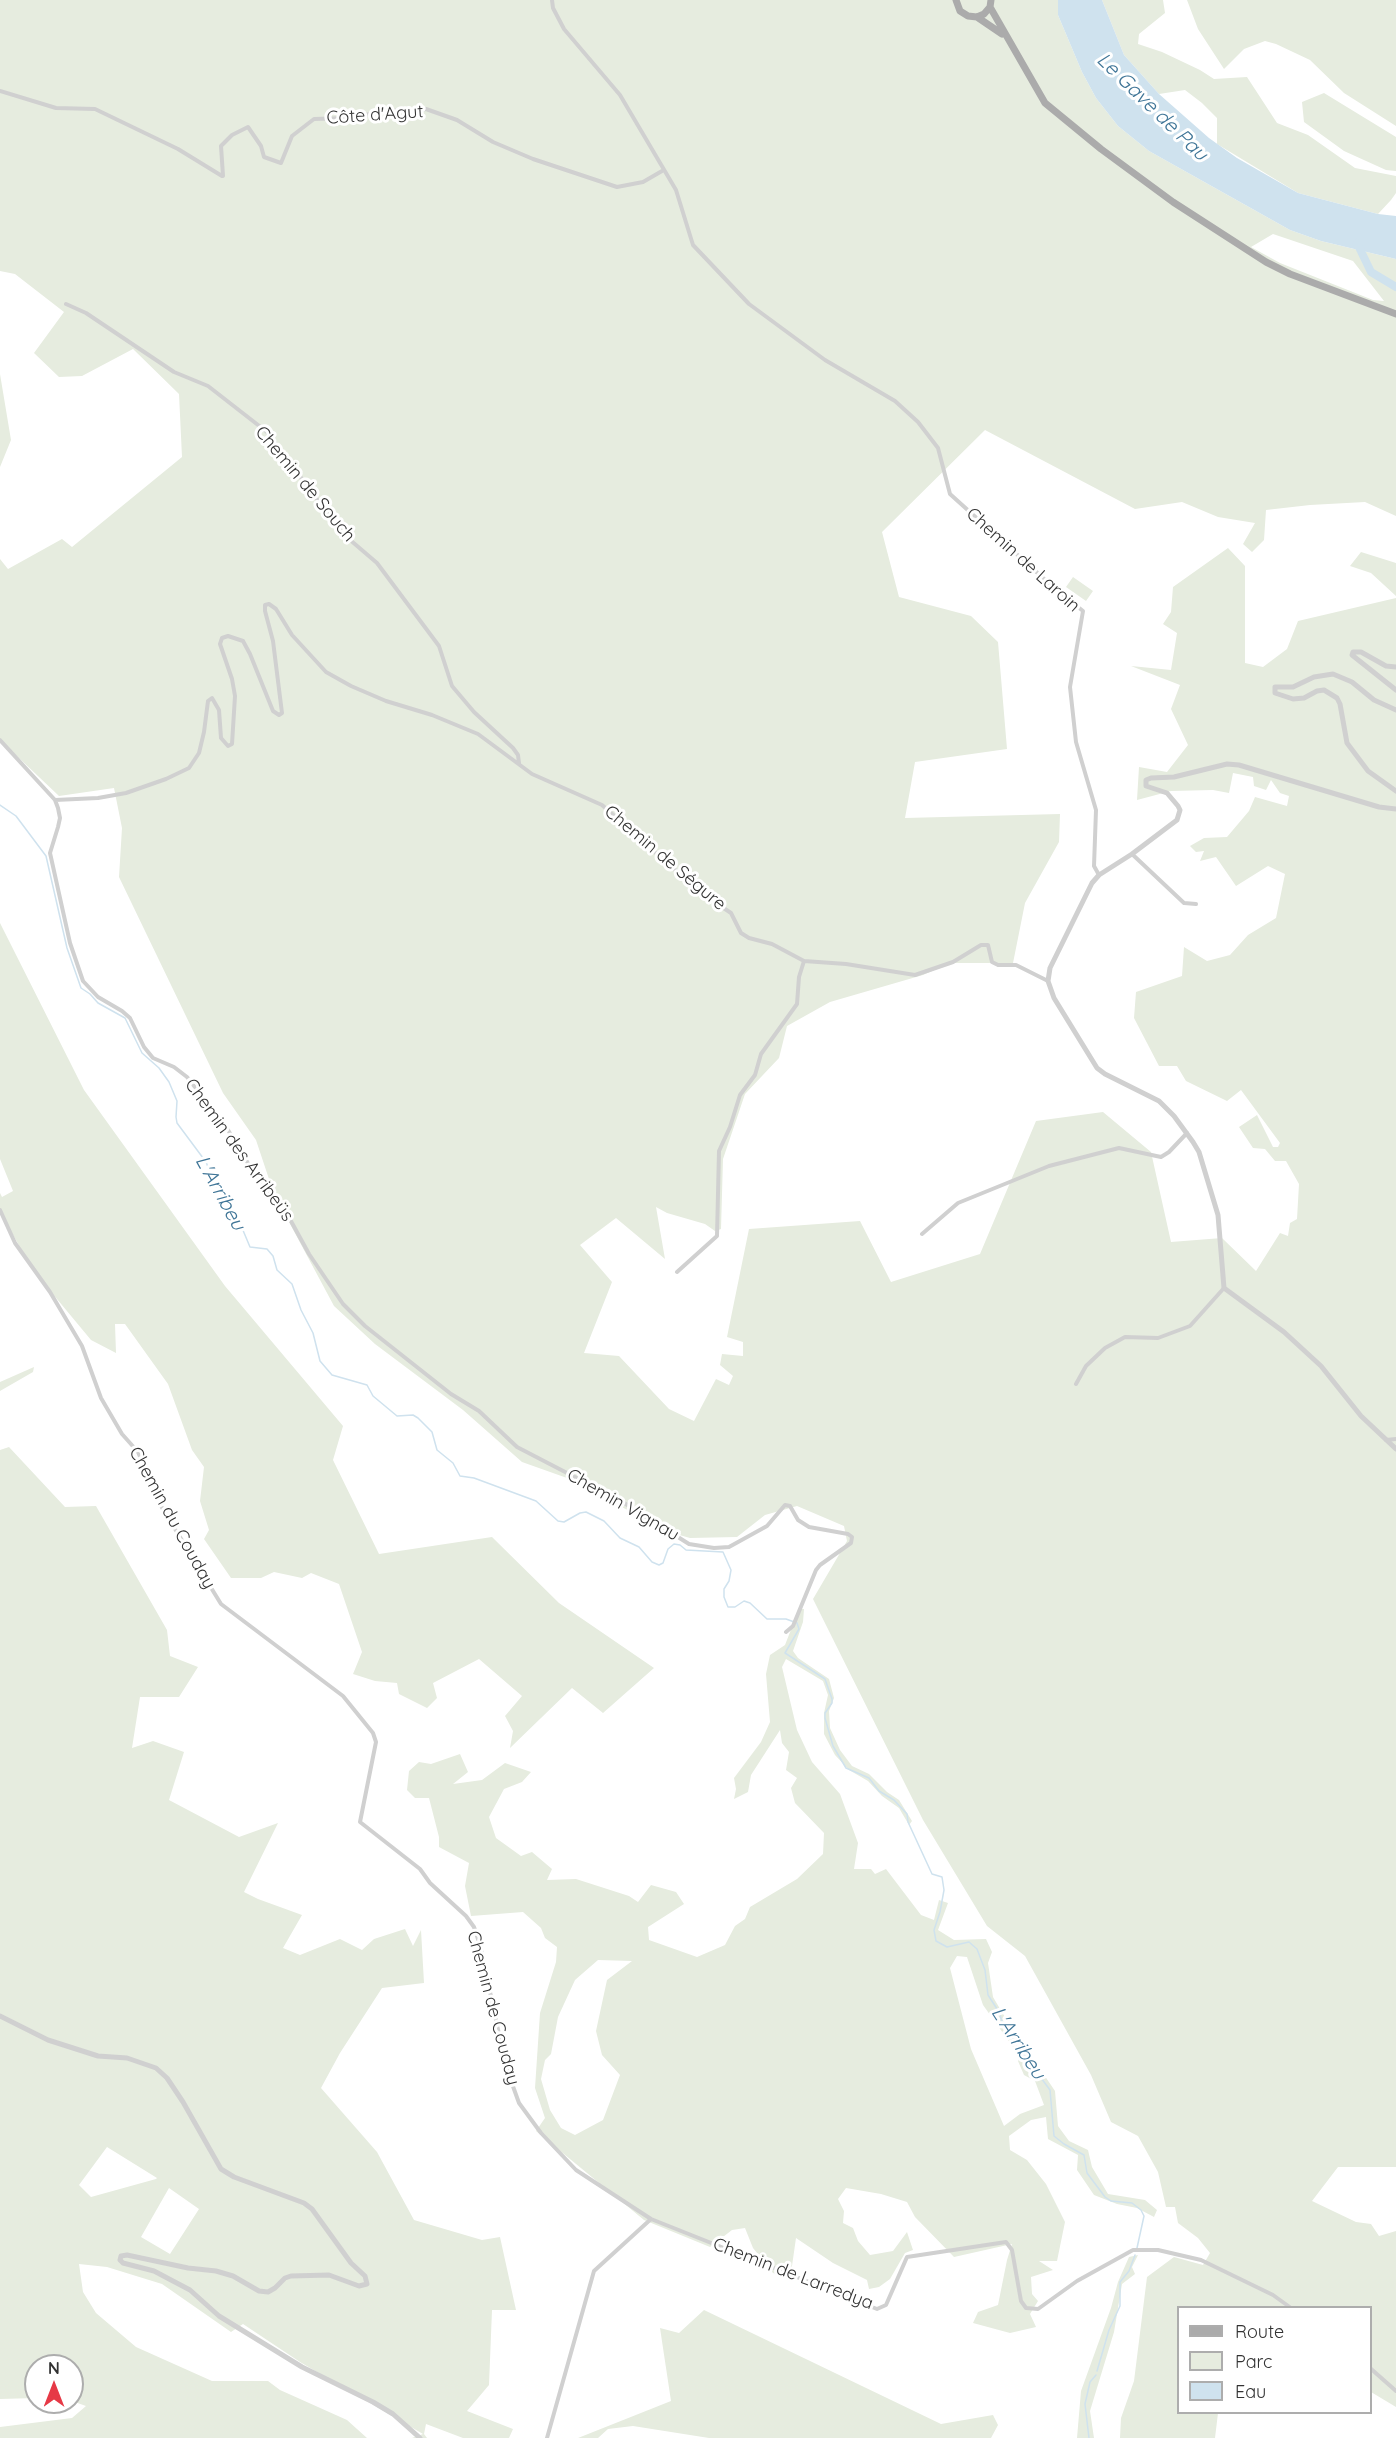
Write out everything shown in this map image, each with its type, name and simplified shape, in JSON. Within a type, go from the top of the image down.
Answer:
[{"type":"main road","points":[[955,0],[960,10],[968,16],[986,21],[1006,37]]},
{"type":"main road","points":[[977,17],[984,14],[991,3]]},
{"type":"main road","points":[[991,3],[1006,37],[1034,86],[1045,103],[1061,118],[1219,234],[1290,274],[1396,314]]},
{"type":"street","points":[[552,0],[553,8],[564,29],[620,96],[662,171]]},
{"type":"street","name":"Côte d'Agut","points":[[0,91],[56,108],[95,109],[178,149],[223,176],[221,146],[232,135],[248,127],[261,146],[264,157],[281,163],[292,136],[314,119],[347,118],[387,111],[426,109],[457,120],[503,146],[617,187],[643,182],[662,171]]},
{"type":"street","name":"Chemin de Laroin","points":[[662,171],[676,190],[693,245],[749,304],[825,360],[894,401],[918,422],[938,448],[950,494],[1083,611],[1070,687],[1076,742],[1096,810],[1094,866],[1099,875]]},
{"type":"street","name":"Chemin de Souch","points":[[66,304],[86,313],[174,372],[208,386],[267,432],[342,533],[377,563],[439,646],[452,686],[474,712],[513,748],[518,755],[519,764],[532,774]]},
{"type":"street","points":[[0,740],[55,800],[98,798],[126,793],[189,768],[199,753],[208,701],[212,698],[219,710],[221,738],[228,746],[232,744],[235,696],[232,679],[220,644],[222,638],[228,636],[243,641],[273,711],[279,715],[282,713],[273,641],[265,611],[265,605],[269,604],[276,609],[292,635],[326,672],[368,694],[432,715],[478,734],[519,764]]},
{"type":"street","points":[[1396,667],[1386,666],[1361,652],[1353,652],[1352,655],[1396,690]]},
{"type":"street","points":[[1396,710],[1374,700],[1352,682],[1333,674],[1314,676],[1293,687],[1275,687],[1275,693],[1293,699],[1304,698],[1324,690],[1337,698],[1347,743],[1368,771],[1396,791]]},
{"type":"street","points":[[1076,1384],[1086,1366],[1104,1348],[1125,1337],[1158,1338],[1190,1326],[1224,1288],[1218,1215],[1199,1152],[1187,1133],[1158,1101],[1097,1068],[1054,998],[1048,981],[1050,968],[1092,883],[1099,875],[1132,854],[1177,820],[1178,806],[1172,797],[1149,788],[1146,786],[1146,780],[1174,777],[1227,764],[1239,765],[1379,807],[1396,809]]},
{"type":"street","name":"Chemin de Ségure","points":[[532,774],[602,804],[701,893],[730,913],[741,933],[749,938],[772,944],[804,961],[846,964],[915,975],[933,970],[981,945],[988,945],[992,962],[998,965],[1016,965],[1048,981]]},
{"type":"street","name":"Chemin des Arribeüs","points":[[55,800],[60,818],[50,853],[70,943],[83,981],[98,997],[130,1018],[144,1047],[153,1058],[174,1067],[187,1077],[225,1125],[255,1175],[286,1212],[309,1254],[344,1304],[365,1326]]},
{"type":"street","points":[[1132,854],[1184,903],[1196,904]]},
{"type":"street","points":[[677,1272],[717,1236],[718,1151],[730,1127],[741,1095],[755,1075],[761,1054],[797,1004],[799,977],[804,961]]},
{"type":"street","points":[[922,1234],[958,1203],[1049,1166],[1119,1148],[1161,1157],[1187,1133]]},
{"type":"street","name":"Chemin du Couday","points":[[0,1210],[15,1243],[50,1292],[82,1346],[101,1398],[122,1434],[138,1452],[161,1506],[221,1604],[310,1670]]},
{"type":"street","points":[[1224,1288],[1284,1332],[1316,1361],[1361,1416],[1396,1449]]},
{"type":"street","name":"Chemin Vignau","points":[[365,1326],[451,1394],[479,1411],[517,1448],[621,1501],[689,1544],[714,1548],[729,1547],[767,1526],[785,1504],[790,1506],[798,1520],[809,1527],[848,1534],[852,1537],[850,1543],[816,1570],[794,1617],[793,1626],[786,1632]]},
{"type":"street","points":[[1386,1440],[1396,1439]]},
{"type":"street","name":"Chemin de Couday","points":[[310,1670],[343,1696],[373,1733],[376,1742],[360,1822],[420,1869],[430,1883],[466,1916],[474,1927],[480,1945],[506,2067],[519,2103],[541,2133],[576,2170],[651,2219]]},
{"type":"street","points":[[0,2016],[48,2040],[99,2056],[127,2058],[156,2068],[167,2078],[183,2102],[220,2169],[234,2177],[304,2203],[312,2209],[351,2264],[365,2276],[367,2284],[359,2286],[328,2275],[291,2276],[268,2292],[260,2291],[233,2276],[216,2271],[188,2268],[127,2255],[121,2256],[120,2260],[123,2263],[154,2271],[190,2290],[219,2316],[302,2367],[393,2414],[420,2438]]},
{"type":"street","points":[[547,2438],[594,2271],[651,2219]]},
{"type":"street","name":"Chemin de Larredya","points":[[651,2219],[877,2309],[886,2305],[907,2258],[1006,2242],[1012,2250],[1021,2301],[1026,2308],[1038,2309],[1077,2281],[1133,2250],[1158,2250],[1201,2260],[1273,2295],[1290,2306]]},
{"type":"street","points":[[1372,2369],[1396,2391]]},
{"type":"green space","points":[[0,0],[1058,0],[1058,15],[1082,72],[1096,98],[1118,126],[1149,151],[1290,230],[1321,241],[1396,259],[1396,516],[1365,502],[1266,510],[1264,540],[1252,552],[1243,544],[1255,523],[1218,517],[1182,502],[1135,509],[985,430],[882,532],[899,597],[971,616],[998,642],[1007,749],[915,762],[905,818],[1060,814],[1059,842],[1025,903],[1013,963],[951,963],[923,975],[830,1002],[787,1026],[779,1058],[745,1094],[723,1159],[721,1229],[715,1231],[705,1224],[667,1213],[656,1207],[665,1259],[616,1218],[580,1245],[612,1282],[584,1353],[619,1356],[669,1409],[694,1421],[716,1379],[729,1385],[733,1376],[720,1365],[722,1354],[743,1356],[743,1342],[727,1337],[749,1229],[860,1221],[891,1282],[980,1254],[1036,1121],[1103,1112],[1151,1152],[1171,1242],[1222,1238],[1256,1271],[1280,1233],[1288,1236],[1290,1223],[1297,1219],[1299,1184],[1286,1161],[1275,1161],[1265,1149],[1253,1148],[1239,1127],[1257,1115],[1273,1147],[1278,1147],[1280,1143],[1241,1090],[1227,1101],[1186,1081],[1177,1066],[1159,1066],[1134,1018],[1136,992],[1182,976],[1184,947],[1207,961],[1230,955],[1248,935],[1276,918],[1285,874],[1268,866],[1236,886],[1216,857],[1200,861],[1204,851],[1196,852],[1190,846],[1204,838],[1227,837],[1249,811],[1255,797],[1287,806],[1289,796],[1280,793],[1271,780],[1266,790],[1254,786],[1253,777],[1233,773],[1229,793],[1213,790],[1171,791],[1137,800],[1139,767],[1167,772],[1188,745],[1171,709],[1180,685],[1131,666],[1171,670],[1177,633],[1163,624],[1171,612],[1173,587],[1228,548],[1245,566],[1245,663],[1263,667],[1287,649],[1298,621],[1396,598],[1396,2167],[1338,2167],[1312,2201],[1356,2222],[1371,2224],[1379,2236],[1396,2231],[1396,2407],[1372,2393],[1372,2306],[1177,2306],[1177,2414],[1218,2414],[1215,2438],[1120,2438],[1121,2418],[1134,2381],[1147,2277],[1174,2257],[1203,2265],[1210,2253],[1198,2238],[1178,2223],[1175,2207],[1166,2207],[1158,2172],[1138,2136],[1111,2122],[1091,2075],[1025,1956],[987,1926],[923,1820],[813,1599],[847,1541],[844,1526],[797,1506],[765,1515],[737,1537],[690,1538],[669,1532],[567,1478],[522,1462],[463,1410],[375,1344],[334,1306],[274,1194],[256,1140],[223,1093],[119,877],[122,828],[114,788],[59,796],[0,740],[0,559],[8,569],[62,539],[72,547],[182,457],[179,394],[133,349],[82,376],[59,377],[34,353],[64,312],[15,274],[0,271]],"holes":[[[1273,234],[1353,261],[1384,301],[1373,300],[1280,263],[1251,247]]]},
{"type":"green space","points":[[1102,0],[1163,0],[1165,13],[1139,34],[1138,44],[1162,52],[1214,79],[1247,77],[1277,123],[1308,135],[1355,168],[1396,176],[1396,193],[1378,214],[1298,193],[1217,144],[1217,118],[1202,103],[1185,90],[1159,94],[1124,55]]},
{"type":"green space","points":[[1187,0],[1396,0],[1396,126],[1344,93],[1310,60],[1276,44],[1265,41],[1244,49],[1224,69],[1198,29]]},
{"type":"green space","points":[[1324,93],[1396,137],[1396,171],[1386,170],[1344,151],[1304,122],[1302,102]]},
{"type":"green space","points":[[0,374],[11,440],[0,467]]},
{"type":"green space","points":[[1361,552],[1396,563],[1396,596],[1371,573],[1350,566]]},
{"type":"green space","points":[[1073,577],[1093,591],[1086,601],[1066,587]]},
{"type":"green space","points":[[0,923],[84,1090],[225,1286],[343,1426],[333,1460],[379,1554],[492,1537],[559,1603],[654,1668],[603,1713],[572,1688],[510,1748],[513,1731],[505,1716],[522,1696],[479,1659],[433,1683],[437,1698],[427,1708],[399,1694],[397,1683],[375,1681],[353,1674],[362,1652],[339,1584],[311,1573],[302,1578],[274,1572],[261,1578],[231,1578],[204,1539],[209,1530],[200,1501],[204,1467],[192,1450],[168,1384],[125,1324],[115,1324],[116,1353],[91,1340],[47,1287],[21,1249],[0,1212],[0,1193],[2,1197],[13,1191],[0,1159]]},
{"type":"green space","points":[[34,1367],[33,1372],[0,1391],[0,1382]]},
{"type":"green space","points":[[9,1447],[65,1507],[96,1506],[167,1630],[170,1656],[198,1667],[179,1697],[140,1697],[132,1748],[153,1741],[184,1752],[169,1800],[239,1837],[278,1823],[244,1892],[302,1915],[283,1948],[300,1955],[340,1939],[362,1950],[374,1939],[405,1929],[413,1946],[421,1930],[424,1983],[382,1988],[340,2053],[321,2088],[377,2152],[414,2220],[482,2240],[500,2237],[516,2310],[492,2310],[489,2385],[467,2411],[513,2429],[509,2438],[463,2438],[426,2424],[424,2434],[427,2438],[412,2438],[423,2434],[300,2362],[243,2324],[231,2332],[162,2284],[107,2267],[79,2264],[83,2292],[96,2313],[136,2347],[212,2381],[268,2381],[280,2390],[347,2420],[367,2438],[0,2438],[0,2427],[72,2418],[77,2414],[84,2414],[86,2406],[84,2405],[84,2354],[24,2354],[24,2398],[0,2399],[0,1450]],"holes":[[[107,2147],[157,2178],[91,2197],[79,2185]],[[169,2188],[199,2209],[170,2254],[141,2237]]]},
{"type":"green space","points":[[799,1609],[804,1609],[803,1622],[793,1651],[798,1658],[829,1679],[834,1698],[829,1711],[830,1728],[840,1750],[852,1766],[869,1774],[887,1792],[899,1800],[912,1821],[909,1825],[899,1808],[882,1796],[868,1781],[849,1770],[835,1755],[824,1734],[824,1713],[828,1695],[823,1681],[786,1659],[782,1667],[797,1730],[812,1762],[840,1794],[858,1843],[854,1869],[871,1869],[875,1874],[886,1869],[921,1915],[934,1920],[939,1900],[948,1903],[938,1930],[954,1940],[986,1939],[992,1952],[988,1963],[993,1997],[1019,2041],[1013,2047],[983,2005],[967,1957],[957,1956],[950,1968],[971,2049],[1004,2126],[1020,2114],[1044,2105],[1035,2081],[1024,2075],[1018,2061],[1026,2048],[1055,2091],[1058,2126],[1069,2141],[1088,2150],[1092,2167],[1108,2194],[1145,2200],[1157,2210],[1154,2217],[1137,2208],[1117,2204],[1094,2195],[1077,2170],[1078,2155],[1048,2139],[1046,2117],[1031,2120],[1009,2136],[1010,2150],[1027,2160],[1046,2184],[1065,2222],[1057,2261],[1039,2261],[1053,2270],[1031,2277],[1032,2294],[1038,2301],[1030,2314],[1036,2327],[1010,2333],[973,2323],[978,2312],[998,2305],[1012,2244],[954,2257],[915,2217],[907,2202],[881,2194],[846,2188],[838,2199],[844,2211],[843,2223],[853,2228],[858,2241],[870,2255],[893,2251],[907,2232],[913,2250],[905,2253],[890,2279],[879,2287],[869,2289],[867,2280],[833,2263],[796,2238],[790,2280],[773,2273],[753,2248],[745,2228],[732,2230],[710,2247],[644,2220],[536,2131],[545,2118],[535,2088],[540,2013],[556,1962],[557,1947],[545,1938],[541,1928],[523,1912],[471,1916],[465,1886],[469,1863],[439,1847],[439,1837],[429,1798],[415,1798],[407,1790],[409,1771],[419,1762],[431,1764],[460,1754],[468,1772],[453,1784],[482,1780],[505,1763],[531,1772],[522,1782],[504,1789],[489,1817],[496,1838],[521,1856],[532,1852],[552,1869],[547,1880],[576,1879],[629,1896],[638,1902],[651,1885],[676,1892],[684,1904],[648,1927],[649,1940],[697,1957],[725,1945],[735,1926],[745,1919],[750,1907],[797,1879],[823,1854],[824,1833],[795,1803],[791,1788],[797,1778],[786,1770],[789,1752],[782,1743],[780,1730],[751,1775],[748,1792],[734,1799],[736,1789],[734,1778],[761,1742],[770,1722],[766,1674],[770,1655],[785,1645]],"holes":[[[598,1960],[632,1961],[607,1980],[596,2031],[602,2055],[620,2075],[603,2120],[575,2135],[561,2128],[550,2110],[541,2079],[545,2060],[551,2054],[558,2017],[575,1980]]]},
{"type":"green space","points":[[1138,2255],[1132,2267],[1135,2274],[1122,2284],[1114,2332],[1090,2411],[1094,2438],[1077,2438],[1081,2391],[1118,2282],[1129,2257]]},
{"type":"green space","points":[[704,2310],[941,2424],[993,2415],[998,2425],[991,2438],[709,2438],[633,2426],[608,2429],[598,2438],[578,2438],[671,2401],[660,2328],[679,2333]]},
{"type":"water","name":"Le Gave de Pau","points":[[1058,0],[1102,0],[1124,55],[1159,94],[1209,138],[1237,158],[1298,193],[1378,214],[1396,216],[1396,259],[1321,241],[1290,230],[1149,151],[1118,126],[1096,98],[1082,72],[1058,15]]},
{"type":"waterway","points":[[1357,243],[1371,272],[1396,287]]},
{"type":"waterway","name":"L'Arribeu","points":[[0,805],[16,816],[46,856],[67,948],[81,988],[98,1003],[125,1018],[142,1053],[159,1068],[169,1082],[177,1101],[177,1123],[206,1162],[216,1187],[237,1216],[250,1247],[267,1249],[273,1256],[277,1270],[292,1284],[301,1310],[313,1333],[320,1361],[332,1375],[367,1385],[373,1396],[397,1416],[413,1415],[418,1418],[432,1432],[437,1450],[453,1463],[460,1476],[474,1478],[536,1501],[558,1521],[564,1522],[586,1512],[604,1521],[620,1538],[639,1547],[652,1562],[659,1565],[663,1563],[668,1549],[674,1544],[686,1550],[723,1552],[731,1570],[729,1581],[724,1589],[728,1607],[735,1607],[744,1601],[750,1603],[767,1619],[786,1619],[797,1623],[799,1629],[785,1653],[825,1679],[832,1699],[825,1718],[833,1746],[846,1768],[869,1778],[879,1791],[894,1800],[907,1814],[908,1822],[932,1874],[942,1877],[944,1890],[934,1930],[936,1941],[947,1947],[969,1942],[977,1949],[985,1970],[988,1995],[999,2012],[1004,2028],[1050,2090],[1054,2136],[1084,2155],[1087,2173],[1105,2197],[1111,2201],[1132,2203],[1141,2210],[1144,2216],[1137,2248]]},
{"type":"waterway","name":"L'Arribeu","points":[[1097,2371],[1109,2330],[1120,2306],[1120,2282],[1129,2271],[1135,2255]]},
{"type":"waterway","name":"L'Arribeu","points":[[1089,2438],[1085,2404],[1090,2382],[1096,2375]]}]
